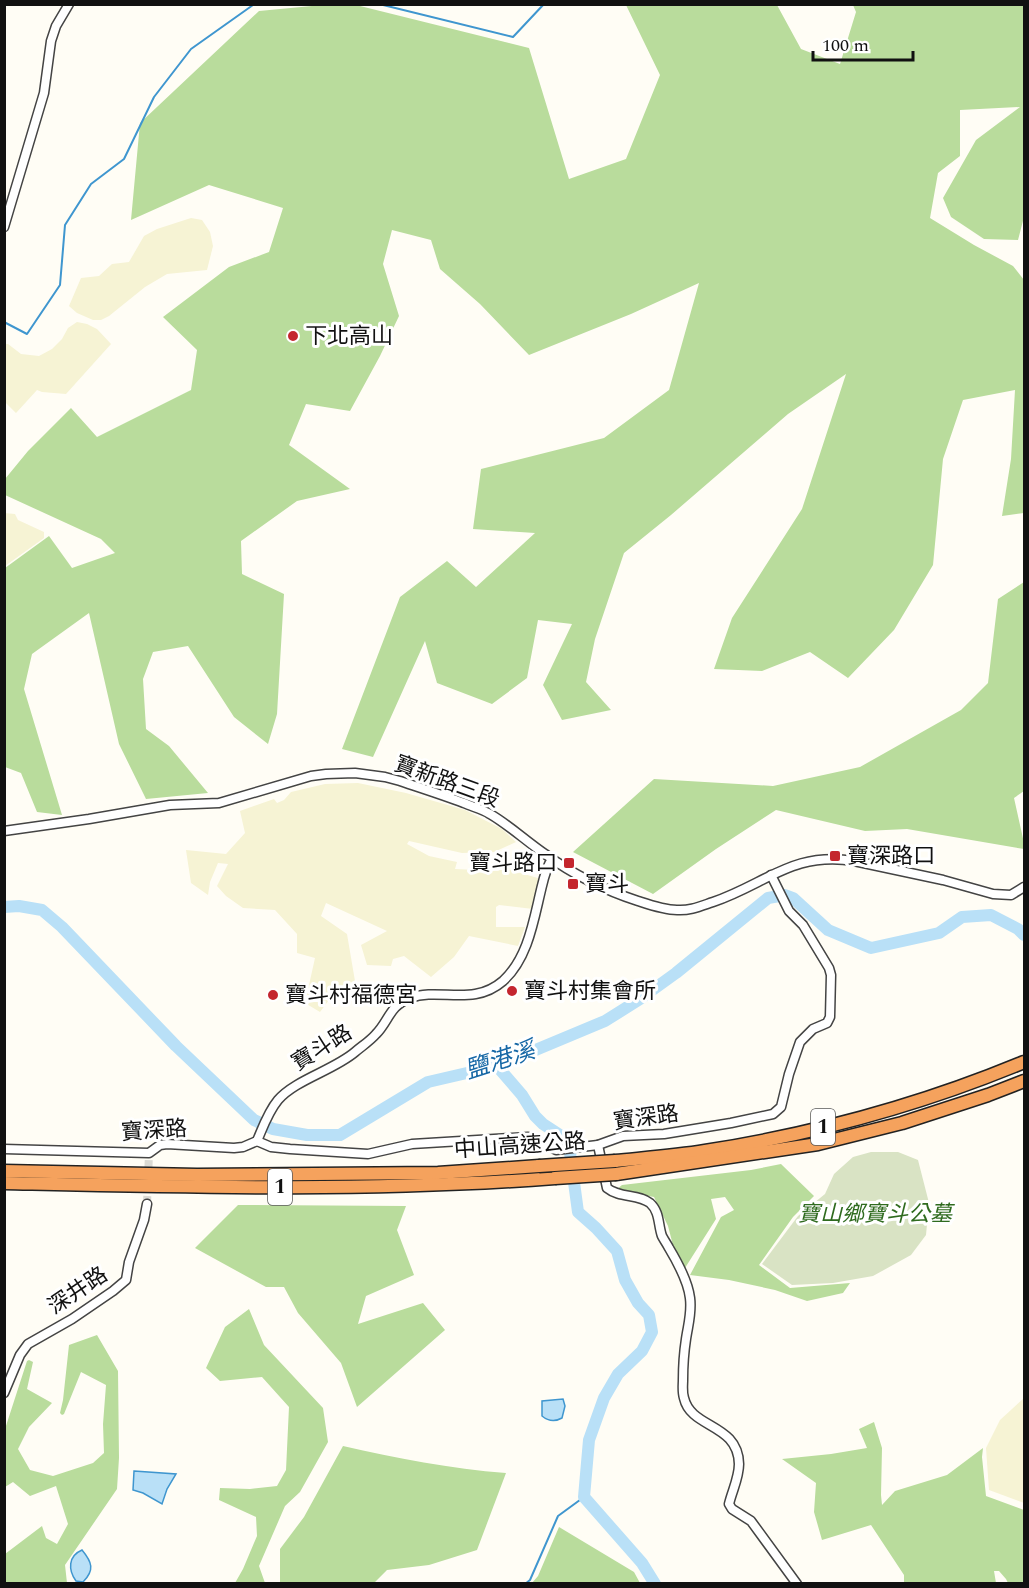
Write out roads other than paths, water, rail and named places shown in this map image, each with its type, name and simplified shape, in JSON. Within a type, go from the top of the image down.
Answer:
[{"type":"highway","name":"中山高速公路","points":[[4,1171],[209,1175],[438,1173],[615,1161],[704,1152],[801,1133],[890,1109],[968,1084],[1024,1062]]},
{"type":"highway","name":"中山高速公路","points":[[4,1183],[273,1188],[392,1187],[475,1184],[616,1174],[818,1144],[902,1123],[1024,1081]]},
{"type":"street","points":[[4,227],[44,93],[51,41],[56,26],[69,4]]},
{"type":"street","name":"寶新路三段","points":[[4,831],[170,805],[219,803],[311,776],[355,773],[400,781],[487,812],[581,878],[608,891],[674,910],[690,909],[728,897],[784,868],[806,861],[843,859],[943,880],[993,894],[1011,895],[1024,887]]},
{"type":"street","name":"寶斗路","points":[[257,1141],[268,1113],[284,1094],[352,1054],[376,1035],[394,1009],[406,1000],[422,996],[473,994],[487,991],[504,980],[516,965],[526,944],[552,859]]},
{"type":"street","name":"寶深路","points":[[4,1149],[149,1153],[167,1144],[234,1148],[257,1141],[271,1147],[296,1150],[368,1154],[412,1144],[528,1137],[556,1150],[598,1144],[623,1136],[664,1134],[746,1120],[777,1112],[781,1107],[800,1042],[813,1029],[827,1023],[830,1017],[831,975],[803,925],[789,911],[771,875]]},
{"type":"street","points":[[598,1144],[607,1188],[617,1194],[645,1200],[651,1204],[659,1218],[662,1236],[685,1281],[690,1297],[691,1316],[684,1362],[684,1399],[689,1409],[703,1421],[730,1438],[736,1449],[739,1464],[729,1504],[732,1509],[751,1521],[797,1584]]},
{"type":"street","name":"深井路","points":[[4,1394],[20,1355],[28,1344],[72,1319],[126,1280],[129,1262],[144,1220],[147,1204]]},
{"type":"water","points":[[563,1399],[565,1406],[562,1418],[552,1420],[542,1416],[542,1401]]},
{"type":"water","points":[[134,1471],[176,1474],[167,1489],[162,1504],[133,1490]]},
{"type":"water","points":[[82,1550],[91,1566],[83,1582],[76,1581],[71,1568],[74,1556]]},
{"type":"waterway","points":[[4,322],[27,334],[60,285],[65,225],[91,184],[124,159],[154,97],[191,49],[253,5],[260,4]]},
{"type":"waterway","points":[[379,4],[513,37],[544,4]]},
{"type":"waterway","name":"鹽港溪","points":[[4,907],[19,906],[42,910],[62,927],[176,1046],[254,1120],[273,1129],[307,1135],[340,1135],[428,1082],[497,1066],[605,1021],[676,973],[768,898],[785,895],[793,898],[828,930],[871,948],[939,933],[962,917],[991,915],[1018,929],[1024,935]]},
{"type":"waterway","points":[[497,1066],[522,1095],[535,1116],[566,1139],[569,1145],[578,1212],[617,1251],[625,1280],[638,1303],[649,1315],[652,1332],[642,1351],[618,1374],[604,1398],[589,1440],[584,1497],[642,1563],[655,1584]]},
{"type":"waterway","points":[[525,1584],[530,1580],[558,1516],[584,1497]]},
{"type":"tunnel","points":[[147,1204],[149,1153]]},
{"type":"place","name":"下北高山","points":[[293,336]]},
{"type":"place","name":"寶深路口","points":[[835,856]]},
{"type":"place","name":"寶斗路口","points":[[569,863]]},
{"type":"place","name":"寶斗","points":[[573,884]]},
{"type":"place","name":"寶斗村集會所","points":[[512,991]]},
{"type":"place","name":"寶斗村福德宮","points":[[273,995]]},
{"type":"park label","name":"寶山鄉寶斗公墓","points":[[875,1214]]}]
